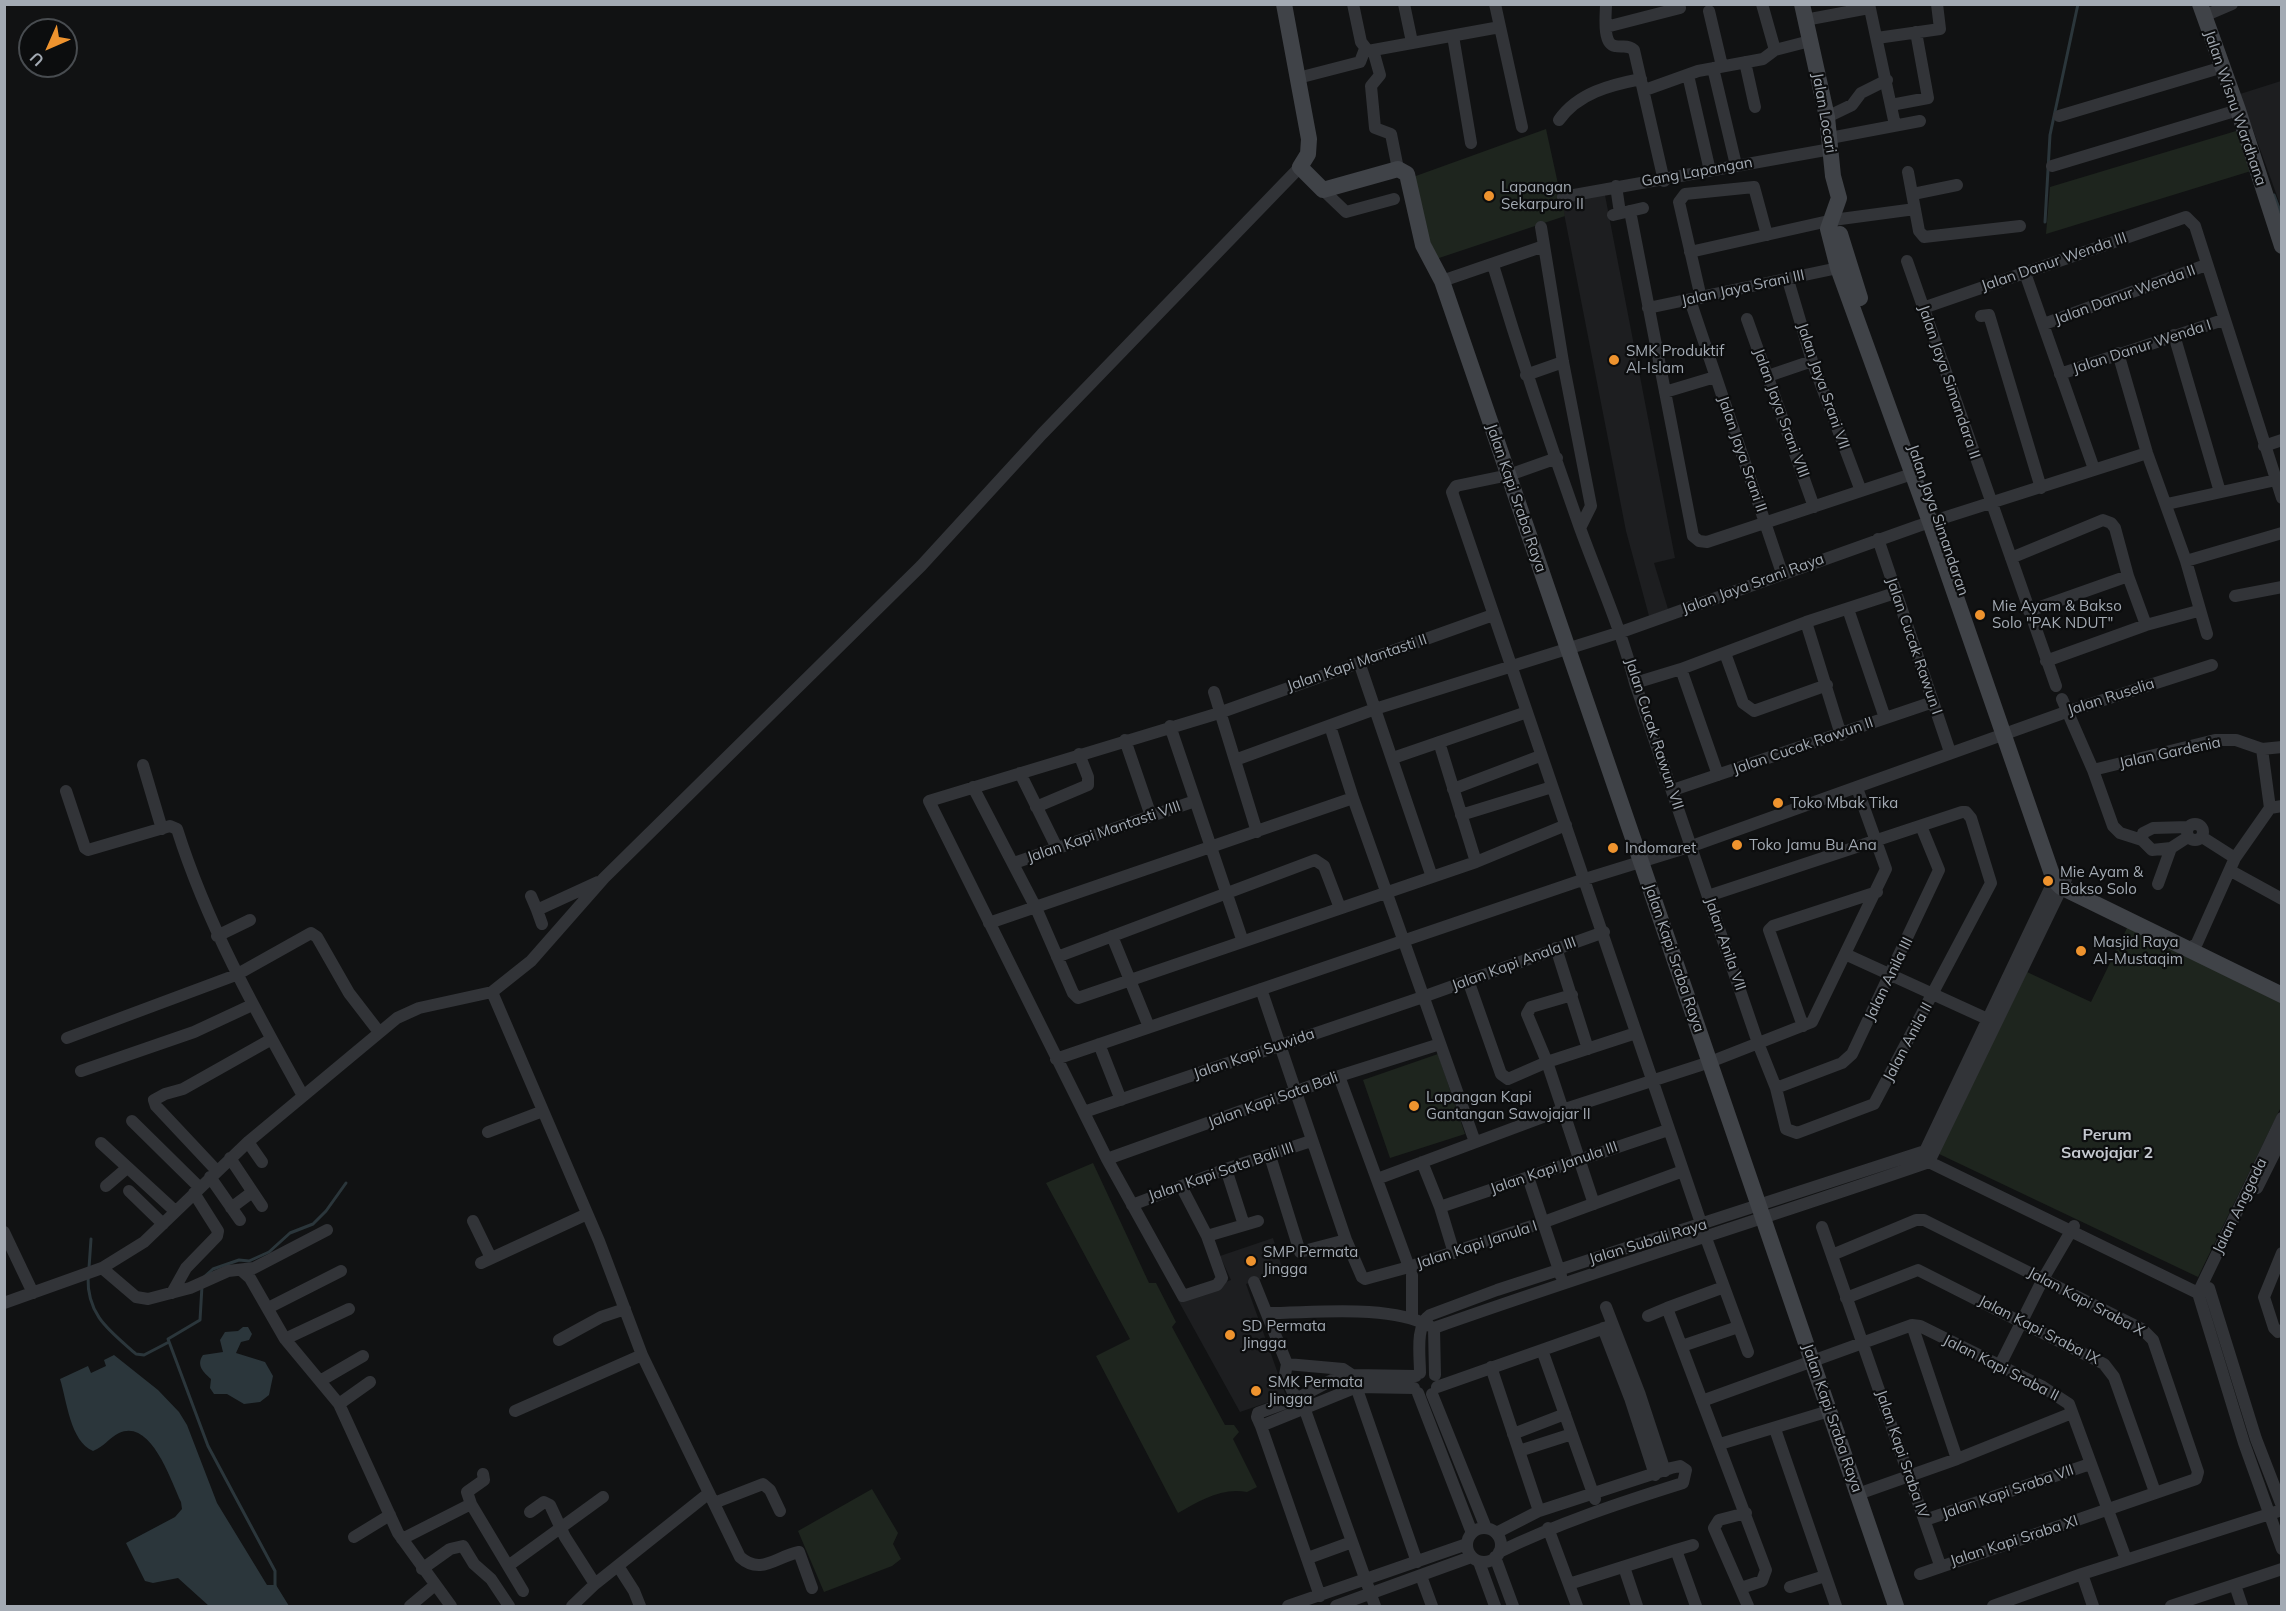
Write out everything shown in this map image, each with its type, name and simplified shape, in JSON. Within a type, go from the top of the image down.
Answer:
[{"type":"street","points":[[4,1303],[93,1270],[144,1242],[230,1158],[302,1094],[336,1070],[382,1030],[407,1012],[492,992],[528,964],[604,878],[921,566],[1042,434],[1300,167],[1308,154],[1310,139],[1284,4]]},
{"type":"street","points":[[1323,190],[1402,171],[1391,134],[1375,128],[1371,86],[1380,75],[1353,4]]},
{"type":"street","points":[[1404,4],[1412,42]]},
{"type":"street","points":[[1495,4],[1522,127]]},
{"type":"street","points":[[1606,4],[1608,40],[1613,46],[1628,46],[1634,50],[1664,181]]},
{"type":"street","points":[[1762,4],[1775,50]]},
{"type":"street","points":[[1877,38],[1941,28],[1937,5],[1943,4]]},
{"type":"street","points":[[2206,12],[2232,4]]},
{"type":"street","points":[[1803,12],[1869,6],[1895,125]]},
{"type":"street","points":[[1606,27],[1680,8]]},
{"type":"street","points":[[1709,11],[1736,165]]},
{"type":"street","name":"Jalan Locari","points":[[1803,12],[1827,117],[1833,176],[1839,198],[1833,225]]},
{"type":"street","name":"Jalan Wisnu Wardhana","points":[[2206,12],[2280,238]]},
{"type":"street","points":[[1298,78],[1360,62],[1369,50],[1500,27]]},
{"type":"street","points":[[1891,105],[1928,98],[1916,32]]},
{"type":"street","points":[[1453,36],[1471,143]]},
{"type":"street","points":[[1559,120],[1566,110],[1590,94],[1764,59],[1775,50],[1810,41]]},
{"type":"street","points":[[1745,62],[1755,107]]},
{"type":"street","points":[[2059,116],[2223,67]]},
{"type":"street","points":[[1688,75],[1710,171]]},
{"type":"street","points":[[1827,117],[1852,105],[1861,93],[1887,80]]},
{"type":"street","points":[[2052,166],[2238,110]]},
{"type":"street","name":"Gang Lapangan","points":[[1563,197],[1616,186],[1664,181],[1830,143],[1895,125],[1920,121]]},
{"type":"street","points":[[1300,167],[1346,212],[1394,199]]},
{"type":"street","name":"Jalan Kapi Sraba Raya","points":[[1402,171],[1423,244],[1442,282],[1571,647],[1641,862],[1896,1606]]},
{"type":"street","points":[[1908,172],[1919,231],[1924,237],[2020,226]]},
{"type":"street","points":[[1913,195],[1957,185]]},
{"type":"street","points":[[1616,186],[1621,213],[1648,308],[1693,536],[1707,542],[1912,474]]},
{"type":"street","name":"Jalan Jaya Srani II","points":[[1767,235],[1754,187],[1685,194],[1679,202],[1690,252],[1695,299],[1715,377],[1782,573]]},
{"type":"street","points":[[1621,213],[1643,208]]},
{"type":"street","points":[[1690,252],[1767,235],[1915,209]]},
{"type":"street","name":"Jalan Danur Wenda III","points":[[1923,308],[2187,217],[2195,226],[2206,265]]},
{"type":"street","name":"Jalan Jaya Simandaran","points":[[1833,225],[1838,268],[1912,474],[1935,521]]},
{"type":"street","name":"Jalan Jaya Simandaran","points":[[1833,225],[2060,882]]},
{"type":"street","points":[[1541,227],[1563,362],[1592,506],[1580,528]]},
{"type":"street","points":[[1442,282],[1544,246]]},
{"type":"street","name":"Jalan Jaya Simandara II","points":[[1907,261],[2056,686]]},
{"type":"street","name":"Jalan Cucak Rawun VII","points":[[1492,265],[1526,375],[1580,528],[1621,632],[1635,683],[1689,840]]},
{"type":"street","points":[[2206,265],[2282,498]]},
{"type":"street","name":"Jalan Danur Wenda II","points":[[2044,324],[2206,265]]},
{"type":"street","name":"Jalan Jaya Srani III","points":[[1648,308],[1838,268]]},
{"type":"street","points":[[2025,273],[2094,469]]},
{"type":"street","name":"Jalan Jaya Srani VII","points":[[1788,279],[1812,361],[1861,491]]},
{"type":"street","points":[[1981,316],[1989,315],[2041,488]]},
{"type":"street","name":"Jalan Jaya Srani VIII","points":[[1747,319],[1814,507]]},
{"type":"street","name":"Jalan Danur Wenda I","points":[[2060,374],[2223,320]]},
{"type":"street","points":[[2174,335],[2220,492]]},
{"type":"street","points":[[2118,353],[2147,453],[2186,561],[2198,610],[2207,634]]},
{"type":"street","points":[[1768,376],[1812,361]]},
{"type":"street","points":[[1526,375],[1563,362]]},
{"type":"street","points":[[1665,392],[1715,377]]},
{"type":"street","points":[[2264,446],[2282,440]]},
{"type":"street","name":"Jalan Jaya Srani Raya","points":[[1235,760],[1376,709],[1621,632],[1878,539],[2147,453]]},
{"type":"street","points":[[1557,458],[1509,475],[1456,486],[1452,492],[1540,756],[1604,932],[1651,1081],[1702,1226]]},
{"type":"street","points":[[2166,504],[2276,480]]},
{"type":"street","points":[[2011,558],[2106,520],[2115,528],[2128,576],[2146,625]]},
{"type":"street","points":[[2186,561],[2282,534]]},
{"type":"street","name":"Jalan Cucak Rawun I","points":[[1878,539],[1950,753]]},
{"type":"street","points":[[2029,611],[2128,576]]},
{"type":"street","points":[[2235,596],[2282,587]]},
{"type":"street","points":[[1635,683],[1681,669],[1806,622],[1895,593]]},
{"type":"street","points":[[1848,609],[1886,718]]},
{"type":"street","points":[[2046,661],[2146,625],[2198,610]]},
{"type":"street","name":"Jalan Kapi Mantasti II","points":[[989,923],[929,801],[1221,712],[1493,615]]},
{"type":"street","points":[[1806,622],[1841,735]]},
{"type":"street","points":[[1725,653],[1743,703],[1754,711],[1827,685]]},
{"type":"street","points":[[1359,662],[1432,877]]},
{"type":"street","name":"Jalan Ruselia","points":[[1056,1059],[1641,862],[1689,840],[1857,788],[2066,712],[2212,665]]},
{"type":"street","points":[[1681,669],[1718,775]]},
{"type":"street","points":[[1214,692],[1257,832]]},
{"type":"street","points":[[2062,699],[2093,770],[2113,826],[2120,833],[2142,840],[2152,850],[2171,848]]},
{"type":"street","name":"Jalan Cucak Rawun II","points":[[1673,790],[1933,702]]},
{"type":"street","points":[[1393,758],[1527,712]]},
{"type":"street","points":[[1170,726],[1242,939]]},
{"type":"street","points":[[1330,726],[1353,798],[1405,940],[1474,1142]]},
{"type":"street","points":[[1125,740],[1151,816]]},
{"type":"street","name":"Jalan Gardenia","points":[[2093,770],[2215,740],[2236,740],[2262,749],[2282,747]]},
{"type":"street","points":[[1439,742],[1476,862]]},
{"type":"street","points":[[2193,946],[2233,865],[2276,807],[2262,749]]},
{"type":"street","points":[[1036,807],[1088,786],[1088,777],[1079,754]]},
{"type":"street","points":[[1453,789],[1540,756]]},
{"type":"street","points":[[143,765],[162,829]]},
{"type":"street","points":[[1020,773],[1057,848]]},
{"type":"street","points":[[973,787],[1014,863],[1073,993],[1078,998],[1242,939],[1476,862],[1566,825]]},
{"type":"street","points":[[1461,815],[1552,787]]},
{"type":"street","points":[[1377,1179],[1563,1110],[1710,1062],[1814,1020],[1887,868],[1857,788]]},
{"type":"street","points":[[66,791],[85,848],[88,850],[170,826],[177,829],[217,936],[270,1040],[302,1094]]},
{"type":"street","points":[[1181,1186],[1207,1236],[1221,1274],[1217,1285],[1182,1296],[1107,1159],[989,923],[1353,798]]},
{"type":"street","name":"Jalan Kapi Mantasti VIII","points":[[1014,863],[1195,801]]},
{"type":"street","name":"Jalan Anila II","points":[[1758,1043],[1776,1088],[1786,1129],[1791,1132],[1797,1133],[1874,1104],[1991,883],[1971,818],[1966,812],[1921,826]]},
{"type":"street","points":[[2158,884],[2171,848],[2195,824],[2202,827],[2202,837],[2233,865],[2282,899]]},
{"type":"street","points":[[1708,896],[1921,826]]},
{"type":"street","name":"Jalan Anila III","points":[[1776,1088],[1848,1059],[1891,976],[1939,870],[1921,826]]},
{"type":"street","points":[[2142,840],[2143,834],[2153,828],[2188,832]]},
{"type":"street","name":"Jalan Anila VII","points":[[1689,840],[1758,1043]]},
{"type":"street","points":[[1057,957],[1228,895],[1315,860],[1324,866],[1340,908]]},
{"type":"street","points":[[537,910],[604,878]]},
{"type":"street","points":[[2282,985],[2193,946],[2060,882],[1929,1156],[2202,1289],[2250,1441],[2278,1510],[2282,1549]]},
{"type":"street","points":[[1803,1026],[1769,930],[1773,926],[1877,892]]},
{"type":"street","points":[[531,896],[542,924]]},
{"type":"street","points":[[217,936],[250,920]]},
{"type":"street","name":"Jalan Kapi Anala III","points":[[1424,997],[1604,932]]},
{"type":"street","points":[[66,1038],[236,975],[311,933],[317,937],[350,993],[382,1030]]},
{"type":"street","points":[[1112,936],[1149,1027]]},
{"type":"street","points":[[2193,946],[2282,995]]},
{"type":"street","points":[[1556,948],[1588,1049]]},
{"type":"street","points":[[1845,954],[1992,1021]]},
{"type":"street","points":[[1468,980],[1503,1077],[1512,1077],[1547,1062],[1636,1033]]},
{"type":"street","points":[[1261,989],[1346,1240],[1300,1252],[1270,1156]]},
{"type":"street","points":[[492,992],[587,1214],[642,1355],[740,1557],[753,1566],[760,1566],[799,1552],[812,1588]]},
{"type":"street","points":[[1572,995],[1531,1007],[1527,1011],[1547,1062],[1594,1204]]},
{"type":"street","name":"Jalan Kapi Suwida","points":[[1084,1112],[1424,997]]},
{"type":"street","points":[[81,1071],[194,1032],[252,1005]]},
{"type":"street","points":[[240,1220],[231,1208],[214,1174],[156,1106],[154,1100],[183,1089],[270,1040]]},
{"type":"street","points":[[1099,1044],[1121,1100]]},
{"type":"street","name":"Jalan Kapi Sata Bali","points":[[1107,1159],[1339,1076],[1440,1044]]},
{"type":"street","points":[[1339,1076],[1410,1271],[1435,1386],[1455,1455],[1491,1531],[1500,1542],[1497,1555],[1513,1606]]},
{"type":"street","points":[[488,1132],[543,1111]]},
{"type":"street","name":"Jalan Anggada","points":[[2202,1289],[2282,1118]]},
{"type":"street","points":[[132,1121],[197,1190],[218,1231],[218,1236],[186,1268],[172,1293]]},
{"type":"street","name":"Jalan Kapi Janula III","points":[[1440,1207],[1668,1130]]},
{"type":"street","name":"Jalan Anggada","points":[[2202,1289],[2282,1138]]},
{"type":"street","name":"Jalan Kapi Sata Bali III","points":[[1132,1205],[1226,1168],[1270,1156],[1311,1141]]},
{"type":"street","points":[[248,1142],[262,1162]]},
{"type":"street","points":[[101,1143],[175,1211]]},
{"type":"street","name":"Jalan Subali Raya","points":[[1423,1323],[1502,1304],[1564,1282],[1706,1238],[1761,1213],[1929,1156]]},
{"type":"street","points":[[230,1158],[251,1193],[262,1206]]},
{"type":"street","points":[[1422,1162],[1440,1207],[1454,1254]]},
{"type":"street","points":[[106,1186],[127,1167]]},
{"type":"street","points":[[1226,1168],[1244,1225]]},
{"type":"street","name":"Jalan Kapi Janula I","points":[[1346,1240],[1363,1279],[1410,1271],[1683,1171]]},
{"type":"street","points":[[1528,1177],[1564,1282]]},
{"type":"street","points":[[129,1191],[163,1224]]},
{"type":"street","points":[[231,1208],[251,1193]]},
{"type":"street","name":"Jalan Subali Raya","points":[[1423,1323],[1430,1315],[1497,1290],[1702,1226],[1761,1213]]},
{"type":"street","points":[[473,1221],[486,1260],[587,1214]]},
{"type":"street","name":"Jalan Kapi Sraba X","points":[[1832,1255],[1919,1219],[2142,1329],[2153,1340],[2198,1472],[2196,1479],[2108,1510]]},
{"type":"street","points":[[1207,1236],[1258,1221]]},
{"type":"street","points":[[1822,1227],[1863,1344]]},
{"type":"street","points":[[2000,1365],[2043,1279],[2073,1228]]},
{"type":"street","points":[[93,1270],[141,1300],[203,1283],[228,1271],[254,1268],[327,1230]]},
{"type":"street","points":[[4,1232],[33,1293]]},
{"type":"street","points":[[1706,1238],[1748,1352]]},
{"type":"street","points":[[2282,1253],[2277,1276],[2264,1297],[2274,1328],[2278,1332],[2282,1330]]},
{"type":"street","points":[[241,1270],[250,1278],[285,1339],[339,1404],[402,1539],[451,1606]]},
{"type":"street","name":"Jalan Kapi Sraba IX","points":[[1846,1298],[1917,1270],[2023,1322],[2110,1369],[2155,1492]]},
{"type":"street","points":[[268,1308],[340,1271]]},
{"type":"street","points":[[1254,1282],[1287,1364],[1285,1375],[1296,1399]]},
{"type":"street","points":[[1648,1316],[1724,1287]]},
{"type":"street","points":[[1497,1290],[1502,1304]]},
{"type":"street","points":[[1606,1307],[1608,1327],[1635,1397],[1660,1473]]},
{"type":"street","points":[[1667,1308],[1746,1513],[1766,1576],[1762,1581],[1741,1588]]},
{"type":"street","points":[[285,1339],[349,1309]]},
{"type":"street","points":[[559,1340],[601,1317],[625,1309]]},
{"type":"street","points":[[1267,1313],[1385,1314],[1423,1323]]},
{"type":"street","points":[[1423,1323],[1417,1382],[1475,1559],[1495,1606]]},
{"type":"street","points":[[1702,1401],[1912,1325],[1957,1459]]},
{"type":"street","name":"Jalan Kapi Sraba II","points":[[1912,1325],[1920,1326],[2000,1365],[2060,1396],[2069,1404],[2126,1559]]},
{"type":"street","points":[[1417,1382],[1425,1396],[1435,1386],[1608,1327]]},
{"type":"street","points":[[1682,1346],[1738,1327]]},
{"type":"street","name":"Jalan Kapi Sraba IV","points":[[1863,1344],[1940,1565]]},
{"type":"street","points":[[1542,1350],[1598,1509]]},
{"type":"street","points":[[515,1411],[642,1355]]},
{"type":"street","points":[[320,1381],[363,1356]]},
{"type":"street","points":[[1287,1364],[1343,1369],[1352,1375],[1417,1562]]},
{"type":"street","points":[[1491,1367],[1539,1510]]},
{"type":"street","points":[[1261,1426],[1357,1387],[1417,1382],[1428,1371],[1435,1386]]},
{"type":"street","points":[[1320,1596],[1258,1413],[1296,1399],[1332,1380],[1352,1375],[1417,1382]]},
{"type":"street","points":[[339,1404],[370,1382]]},
{"type":"street","points":[[1305,1410],[1373,1600]]},
{"type":"street","points":[[1720,1444],[1829,1411]]},
{"type":"street","points":[[1858,1494],[1957,1459],[2072,1413]]},
{"type":"street","points":[[1513,1434],[1565,1414]]},
{"type":"street","points":[[1775,1429],[1834,1606]]},
{"type":"street","points":[[1519,1451],[1572,1434]]},
{"type":"street","points":[[1442,1460],[1455,1455]]},
{"type":"street","name":"Jalan Kapi Sraba VII","points":[[1925,1520],[2090,1464]]},
{"type":"street","points":[[1288,1606],[1417,1562],[1539,1510],[1680,1466],[1686,1470],[1683,1483],[1598,1509],[1548,1528],[1497,1555],[1475,1559],[1421,1576],[1373,1600],[1336,1606]]},
{"type":"street","points":[[483,1474],[484,1480],[467,1492],[471,1504],[523,1592]]},
{"type":"street","points":[[572,1606],[618,1566],[711,1498],[759,1484],[770,1490],[780,1511]]},
{"type":"street","points":[[508,1566],[603,1497]]},
{"type":"street","points":[[530,1512],[547,1502],[595,1584]]},
{"type":"street","points":[[402,1539],[471,1504]]},
{"type":"street","name":"Jalan Kapi Sraba XI","points":[[1920,1574],[1940,1565],[2108,1510]]},
{"type":"street","points":[[1993,1606],[2126,1559],[2278,1510]]},
{"type":"street","points":[[1746,1513],[1719,1520],[1714,1528],[1748,1606]]},
{"type":"street","points":[[354,1537],[390,1515]]},
{"type":"street","points":[[1548,1528],[1577,1606]]},
{"type":"street","points":[[1308,1558],[1352,1542]]},
{"type":"street","points":[[1569,1584],[1693,1545]]},
{"type":"street","points":[[422,1569],[450,1549],[463,1546],[474,1564],[491,1579],[509,1606]]},
{"type":"street","points":[[1676,1550],[1696,1606]]},
{"type":"street","points":[[618,1566],[634,1591],[640,1606]]},
{"type":"street","points":[[1624,1567],[1637,1606]]},
{"type":"street","points":[[2171,1606],[2189,1604],[2282,1569]]},
{"type":"street","points":[[2082,1574],[2093,1606]]},
{"type":"street","points":[[1421,1576],[1432,1606]]},
{"type":"street","points":[[1790,1587],[1825,1576]]},
{"type":"street","points":[[410,1606],[435,1585]]},
{"type":"street","points":[[2235,1585],[2242,1606]]},
{"type":"shaded area","points":[[2281,81],[2281,207],[2240,94]]},
{"type":"shaded area","name":"Lapangan Sekarpuro II","points":[[1546,129],[1565,216],[1433,260],[1413,177]]},
{"type":"shaded area","points":[[2236,131],[2251,171],[2046,234],[2050,187]]},
{"type":"shaded area","name":"SMK Produktif Al-Islam","points":[[1604,190],[1675,558],[1654,563],[1668,609],[1649,616],[1626,531],[1561,198]]},
{"type":"shaded area","points":[[2128,926],[2281,1001],[2281,1107],[2198,1277],[1937,1153],[2027,972],[2091,1002]]},
{"type":"shaded area","points":[[1438,1054],[1465,1134],[1390,1158],[1363,1080]]},
{"type":"shaded area","points":[[1093,1163],[1149,1283],[1156,1283],[1176,1322],[1172,1327],[1225,1425],[1234,1425],[1239,1432],[1233,1439],[1257,1487],[1247,1492],[1220,1493],[1178,1513],[1096,1356],[1130,1339],[1046,1183]]},
{"type":"shaded area","name":"SD Permata Jingga","points":[[1273,1238],[1283,1271],[1246,1284],[1286,1396],[1240,1412],[1178,1300],[1231,1280],[1220,1256]]},
{"type":"shaded area","points":[[243,1327],[248,1327],[252,1334],[249,1340],[241,1342],[236,1353],[265,1362],[273,1376],[269,1395],[260,1402],[244,1404],[227,1394],[214,1394],[210,1388],[211,1379],[200,1365],[203,1355],[223,1352],[220,1340],[225,1332],[238,1331]]},
{"type":"shaded area","points":[[114,1355],[158,1390],[179,1412],[187,1425],[217,1503],[267,1585],[276,1585],[289,1606],[209,1606],[178,1578],[153,1583],[145,1581],[126,1543],[175,1517],[182,1509],[181,1502],[158,1454],[141,1434],[130,1431],[119,1433],[93,1451],[85,1446],[74,1430],[60,1379],[88,1366],[91,1373],[106,1366],[104,1360]]},
{"type":"shaded area","points":[[872,1489],[898,1533],[893,1544],[901,1559],[892,1566],[824,1592],[798,1531]]},
{"type":"waterway","points":[[2045,222],[2050,135],[2078,4]]},
{"type":"waterway","points":[[2274,195],[2282,216]]},
{"type":"waterway","points":[[204,1277],[213,1269],[239,1260],[249,1261],[269,1252],[290,1233],[313,1224],[326,1211],[346,1183]]},
{"type":"waterway","points":[[89,1268],[91,1239]]},
{"type":"waterway","points":[[88,1277],[91,1302],[102,1322],[136,1354],[144,1355],[169,1342]]},
{"type":"waterway","points":[[202,1286],[200,1320],[168,1339],[208,1446],[275,1571],[275,1588]]},
{"type":"place","name":"Lapangan Sekarpuro II","points":[[1489,196]]},
{"type":"place","name":"SMK Produktif Al-Islam","points":[[1614,360]]},
{"type":"place","name":"Mie Ayam & Bakso Solo \"PAK NDUT\"","points":[[1980,615]]},
{"type":"place","name":"Toko Mbak Tika","points":[[1778,803]]},
{"type":"place","name":"Toko Jamu Bu Ana","points":[[1737,845]]},
{"type":"place","name":"Indomaret","points":[[1613,848]]},
{"type":"place","name":"Mie Ayam & Bakso Solo","points":[[2048,881]]},
{"type":"place","name":"Masjid Raya Al-Mustaqim","points":[[2081,951]]},
{"type":"place","name":"Lapangan Kapi Gantangan Sawojajar II","points":[[1414,1106]]},
{"type":"place","name":"SMP Permata Jingga","points":[[1251,1261]]},
{"type":"place","name":"SD Permata Jingga","points":[[1230,1335]]},
{"type":"place","name":"SMK Permata Jingga","points":[[1256,1391]]},
{"type":"district","name":"Perum Sawojajar 2","points":[[2107,1144]]}]
